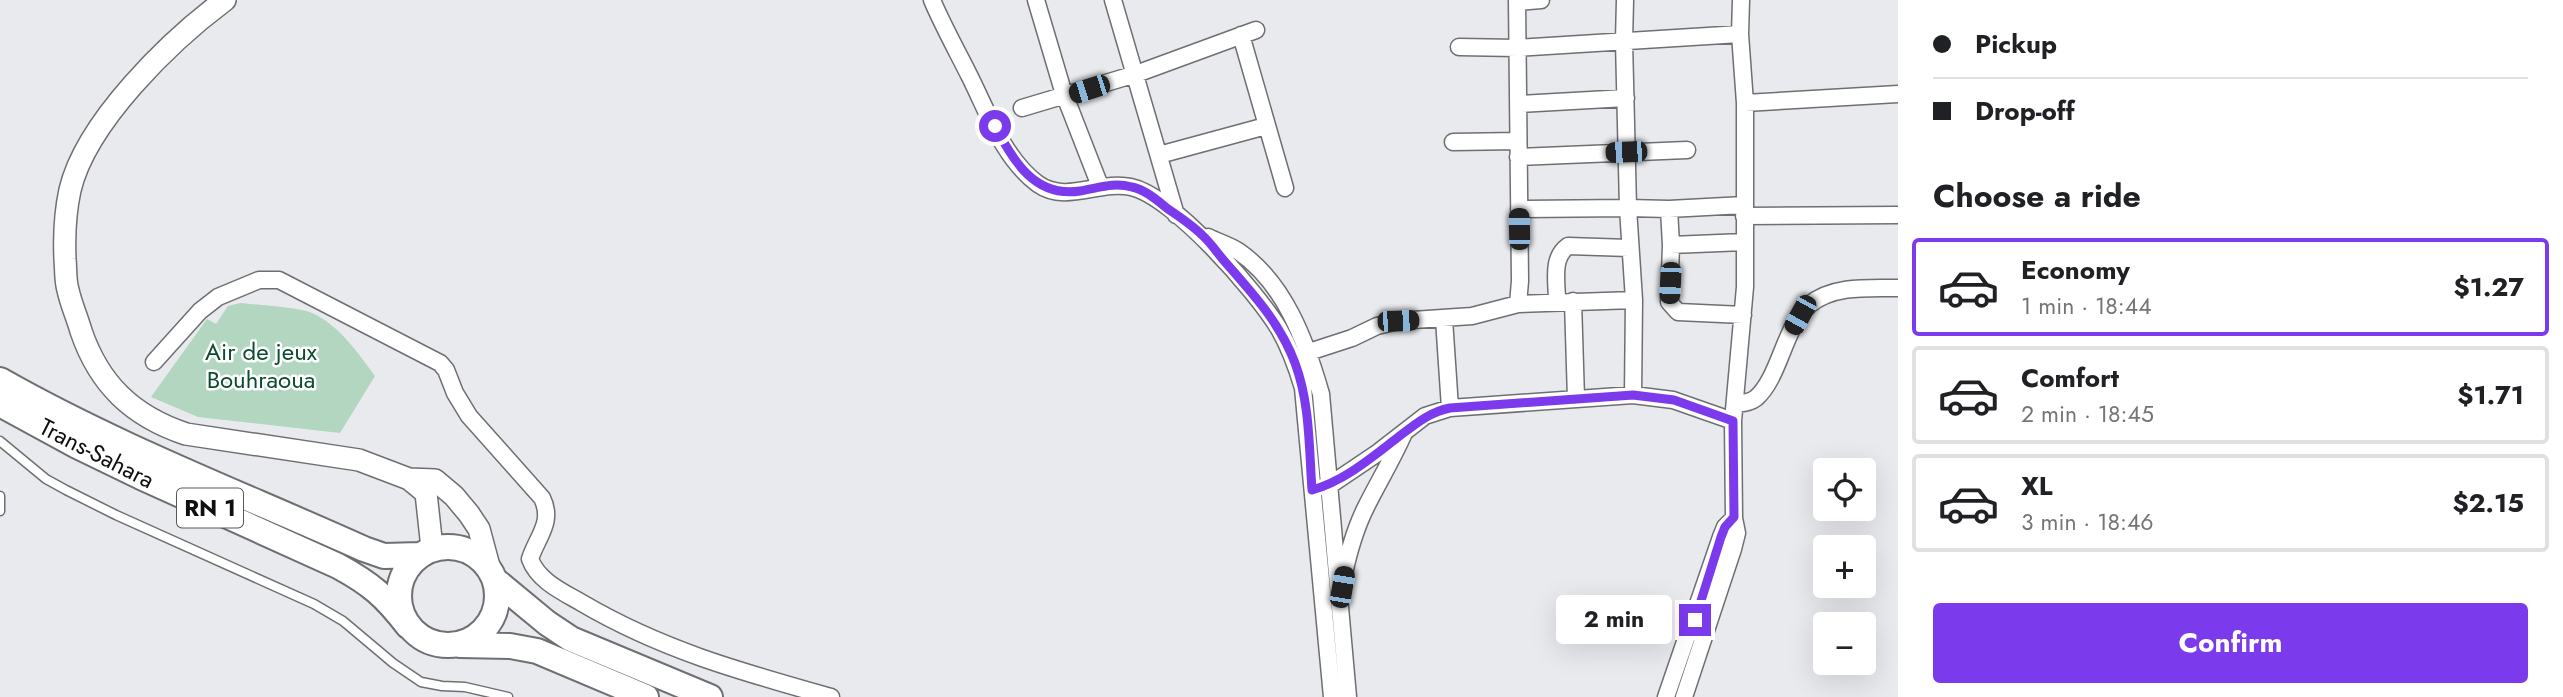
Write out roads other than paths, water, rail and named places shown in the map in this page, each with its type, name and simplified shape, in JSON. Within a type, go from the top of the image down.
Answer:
[{"type":"highway","name":"Trans-Sahara","points":[[0,380],[151,457],[364,549],[384,556],[426,552]]},
{"type":"highway","name":"Trans-Sahara","points":[[0,404],[141,477],[338,566],[366,582],[386,598],[408,626]]},
{"type":"highway","points":[[646,697],[537,651],[510,646],[436,644],[421,638],[408,626],[401,612],[399,588],[408,566],[426,552],[446,546],[472,552],[492,575],[547,623],[571,639],[710,697]]},
{"type":"highway","points":[[452,645],[467,642],[489,623],[497,595],[492,575]]},
{"type":"main road","points":[[225,0],[168,47],[114,108],[86,150],[70,189],[64,233],[67,289],[85,343],[100,374],[126,403],[161,426],[186,434],[359,460],[409,480],[426,493],[426,552]]},
{"type":"main road","points":[[409,480],[435,480],[454,496],[479,530],[492,575]]},
{"type":"street","points":[[932,0],[1006,149],[1024,171],[1039,185],[1054,192],[1079,191],[1107,184],[1135,187],[1203,235],[1263,304],[1280,330],[1303,388],[1332,697]]},
{"type":"street","points":[[1036,0],[1065,97],[1100,186]]},
{"type":"street","points":[[1115,0],[1176,215]]},
{"type":"street","points":[[1518,304],[1517,1],[1541,0]]},
{"type":"street","points":[[1625,0],[1626,152],[1629,248],[1634,300],[1633,395]]},
{"type":"street","points":[[1684,697],[1685,671],[1717,575],[1737,533],[1734,517],[1733,421],[1743,315],[1745,103],[1740,34],[1741,0]]},
{"type":"street","points":[[1022,108],[1136,74],[1249,32],[1266,126],[1285,188]]},
{"type":"street","points":[[1459,47],[1517,48],[1740,34]]},
{"type":"street","points":[[1745,103],[1898,94]]},
{"type":"street","points":[[1518,104],[1626,98]]},
{"type":"street","points":[[1159,155],[1266,126]]},
{"type":"street","points":[[1453,142],[1518,149],[1626,152],[1686,149]]},
{"type":"street","points":[[1519,209],[1628,208],[1898,215]]},
{"type":"street","points":[[1669,209],[1669,302],[1678,312],[1743,315]]},
{"type":"street","points":[[1203,235],[1235,249],[1253,262],[1274,287],[1309,352],[1321,394],[1348,697]]},
{"type":"street","points":[[1671,245],[1744,242]]},
{"type":"street","points":[[1576,399],[1565,301],[1557,260],[1561,251],[1568,246],[1629,248]]},
{"type":"street","points":[[154,362],[200,311],[218,297],[239,287],[259,280],[279,280],[309,294],[427,354],[446,370],[455,393],[469,416],[542,498],[547,509],[545,523],[530,559],[533,566],[555,587],[600,614],[681,652],[831,697]]},
{"type":"street","points":[[1735,404],[1752,401],[1764,388],[1788,337],[1810,304],[1838,291],[1898,288]]},
{"type":"street","points":[[1309,352],[1340,343],[1377,326],[1398,321],[1472,316],[1518,304],[1634,300]]},
{"type":"street","points":[[1444,318],[1450,408]]},
{"type":"street","points":[[1312,490],[1330,485],[1425,416],[1450,408],[1633,395],[1674,400],[1733,421]]},
{"type":"street","points":[[1339,606],[1345,567],[1366,507],[1405,432]]},
{"type":"street","points":[[1666,697],[1685,671]]},
{"type":"lane","points":[[0,441],[46,479],[66,490],[314,604],[343,621],[421,682],[465,687],[508,697]]},
{"type":"lane","points":[[0,496],[0,511]]},
{"type":"park label","name":"Air de jeux Bouhraoua","points":[[261,365]]}]
